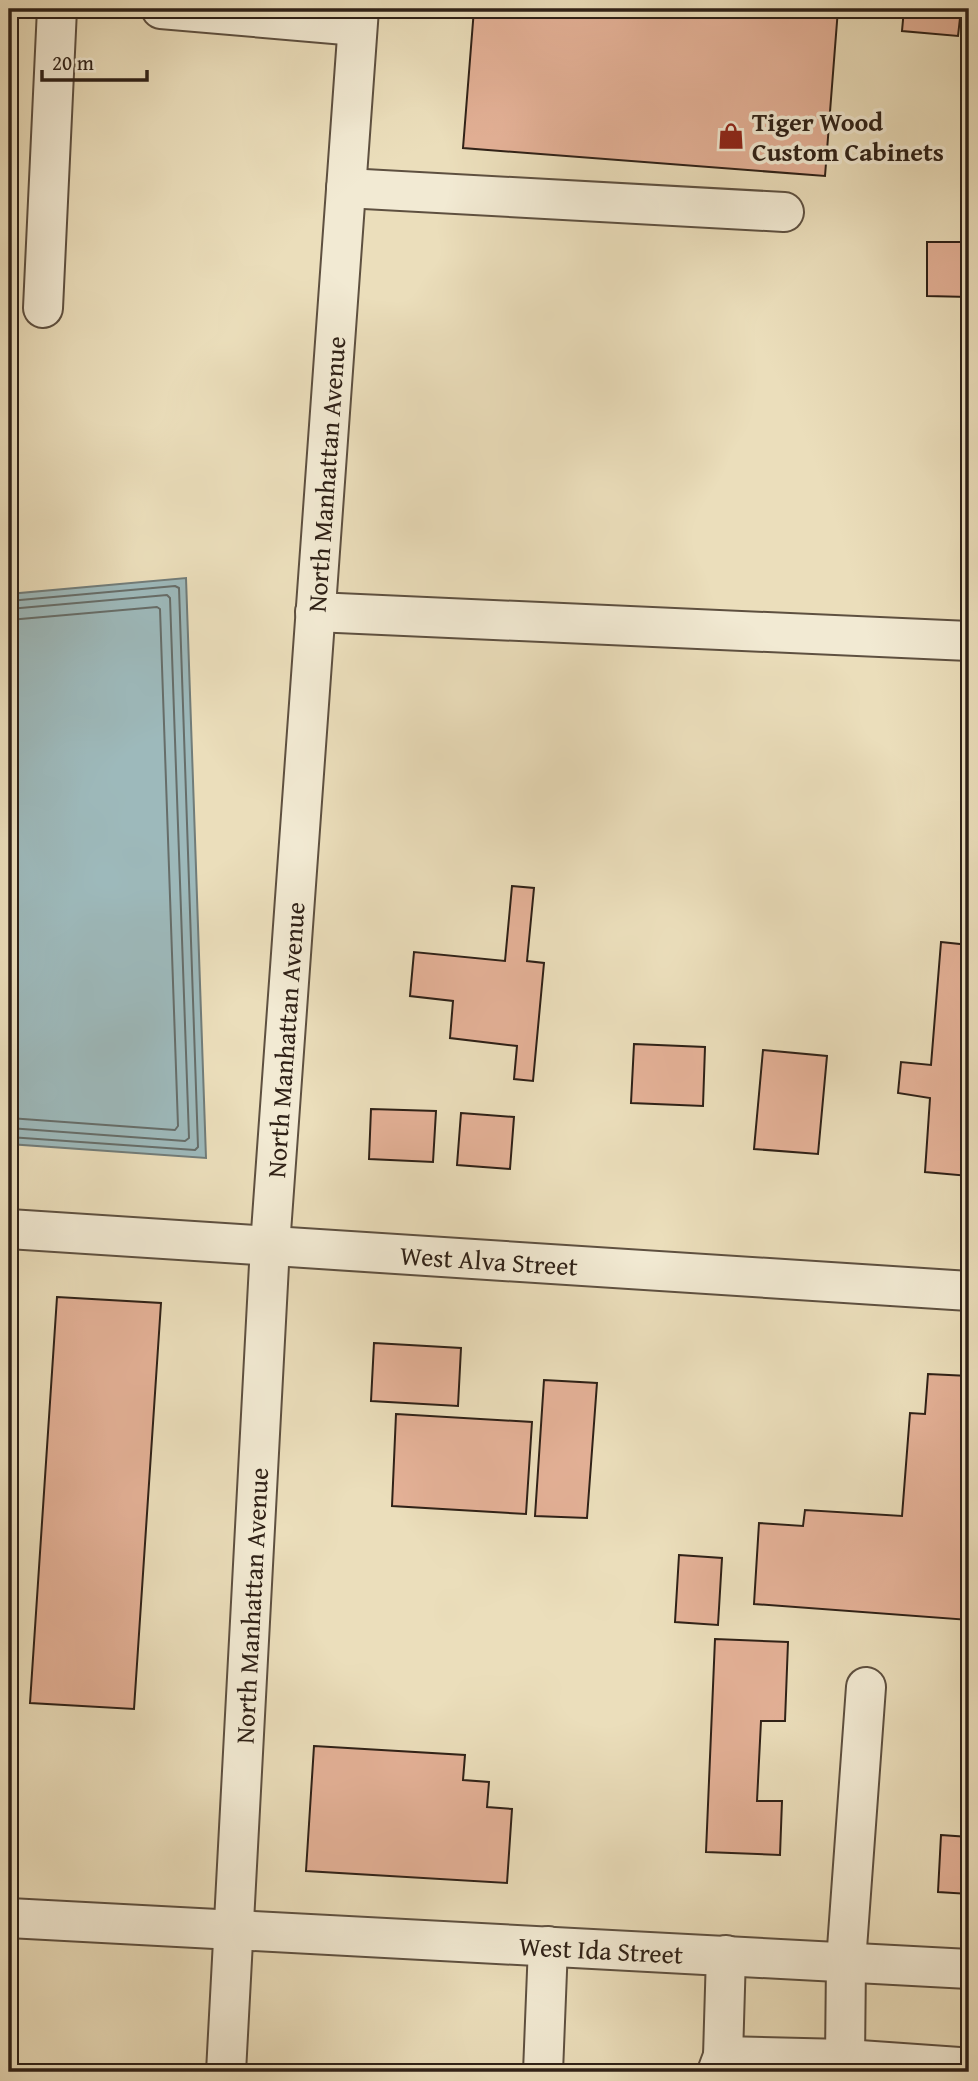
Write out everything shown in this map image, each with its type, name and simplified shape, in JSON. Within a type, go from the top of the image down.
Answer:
[{"type":"street","points":[[43,308],[57,9]]},
{"type":"street","points":[[161,9],[358,18]]},
{"type":"street","name":"North Manhattan Avenue","points":[[226,2072],[270,1246],[358,18]]},
{"type":"street","points":[[346,188],[784,212]]},
{"type":"street","points":[[315,612],[969,640]]},
{"type":"street","name":"West Alva Street","points":[[9,1229],[969,1291]]},
{"type":"street","points":[[845,2059],[846,1962],[866,1687]]},
{"type":"street","name":"West Ida Street","points":[[9,1918],[969,1969]]},
{"type":"street","points":[[543,2072],[548,1946]]},
{"type":"street","points":[[726,1955],[720,2064],[845,2059],[959,2067],[965,2072]]},
{"type":"water","points":[[186,578],[206,1158],[9,1144],[9,594]]},
{"type":"building","points":[[474,9],[838,9],[825,176],[463,148]]},
{"type":"building","points":[[904,9],[961,9],[958,36],[902,31]]},
{"type":"building","points":[[927,242],[969,242],[969,297],[927,296]]},
{"type":"building","points":[[512,886],[534,888],[527,961],[544,963],[533,1081],[514,1079],[517,1046],[450,1038],[453,1001],[410,996],[414,952],[505,961]]},
{"type":"building","points":[[941,942],[969,945],[969,1176],[925,1172],[930,1098],[898,1093],[901,1062],[931,1065]]},
{"type":"building","points":[[634,1044],[705,1047],[703,1106],[631,1103]]},
{"type":"building","points":[[763,1050],[827,1056],[818,1154],[754,1149]]},
{"type":"building","points":[[371,1109],[436,1111],[433,1162],[369,1159]]},
{"type":"building","points":[[461,1113],[514,1117],[510,1169],[457,1165]]},
{"type":"building","points":[[57,1297],[161,1303],[134,1709],[30,1703]]},
{"type":"building","points":[[374,1343],[461,1348],[458,1406],[371,1401]]},
{"type":"building","points":[[928,1374],[969,1376],[969,1620],[754,1604],[759,1523],[803,1526],[805,1510],[902,1516],[910,1413],[925,1414]]},
{"type":"building","points":[[544,1380],[597,1383],[587,1518],[535,1516]]},
{"type":"building","points":[[396,1414],[532,1422],[526,1514],[392,1506]]},
{"type":"building","points":[[679,1555],[722,1558],[718,1625],[675,1622]]},
{"type":"building","points":[[715,1639],[788,1642],[785,1721],[761,1721],[757,1801],[782,1801],[780,1855],[706,1852]]},
{"type":"building","points":[[314,1746],[465,1755],[463,1780],[489,1782],[487,1807],[512,1809],[507,1883],[306,1871]]},
{"type":"building","points":[[941,1835],[969,1837],[969,1894],[938,1892]]},
{"type":"place","name":"Tiger Wood Custom Cabinets","points":[[731,136]]}]
